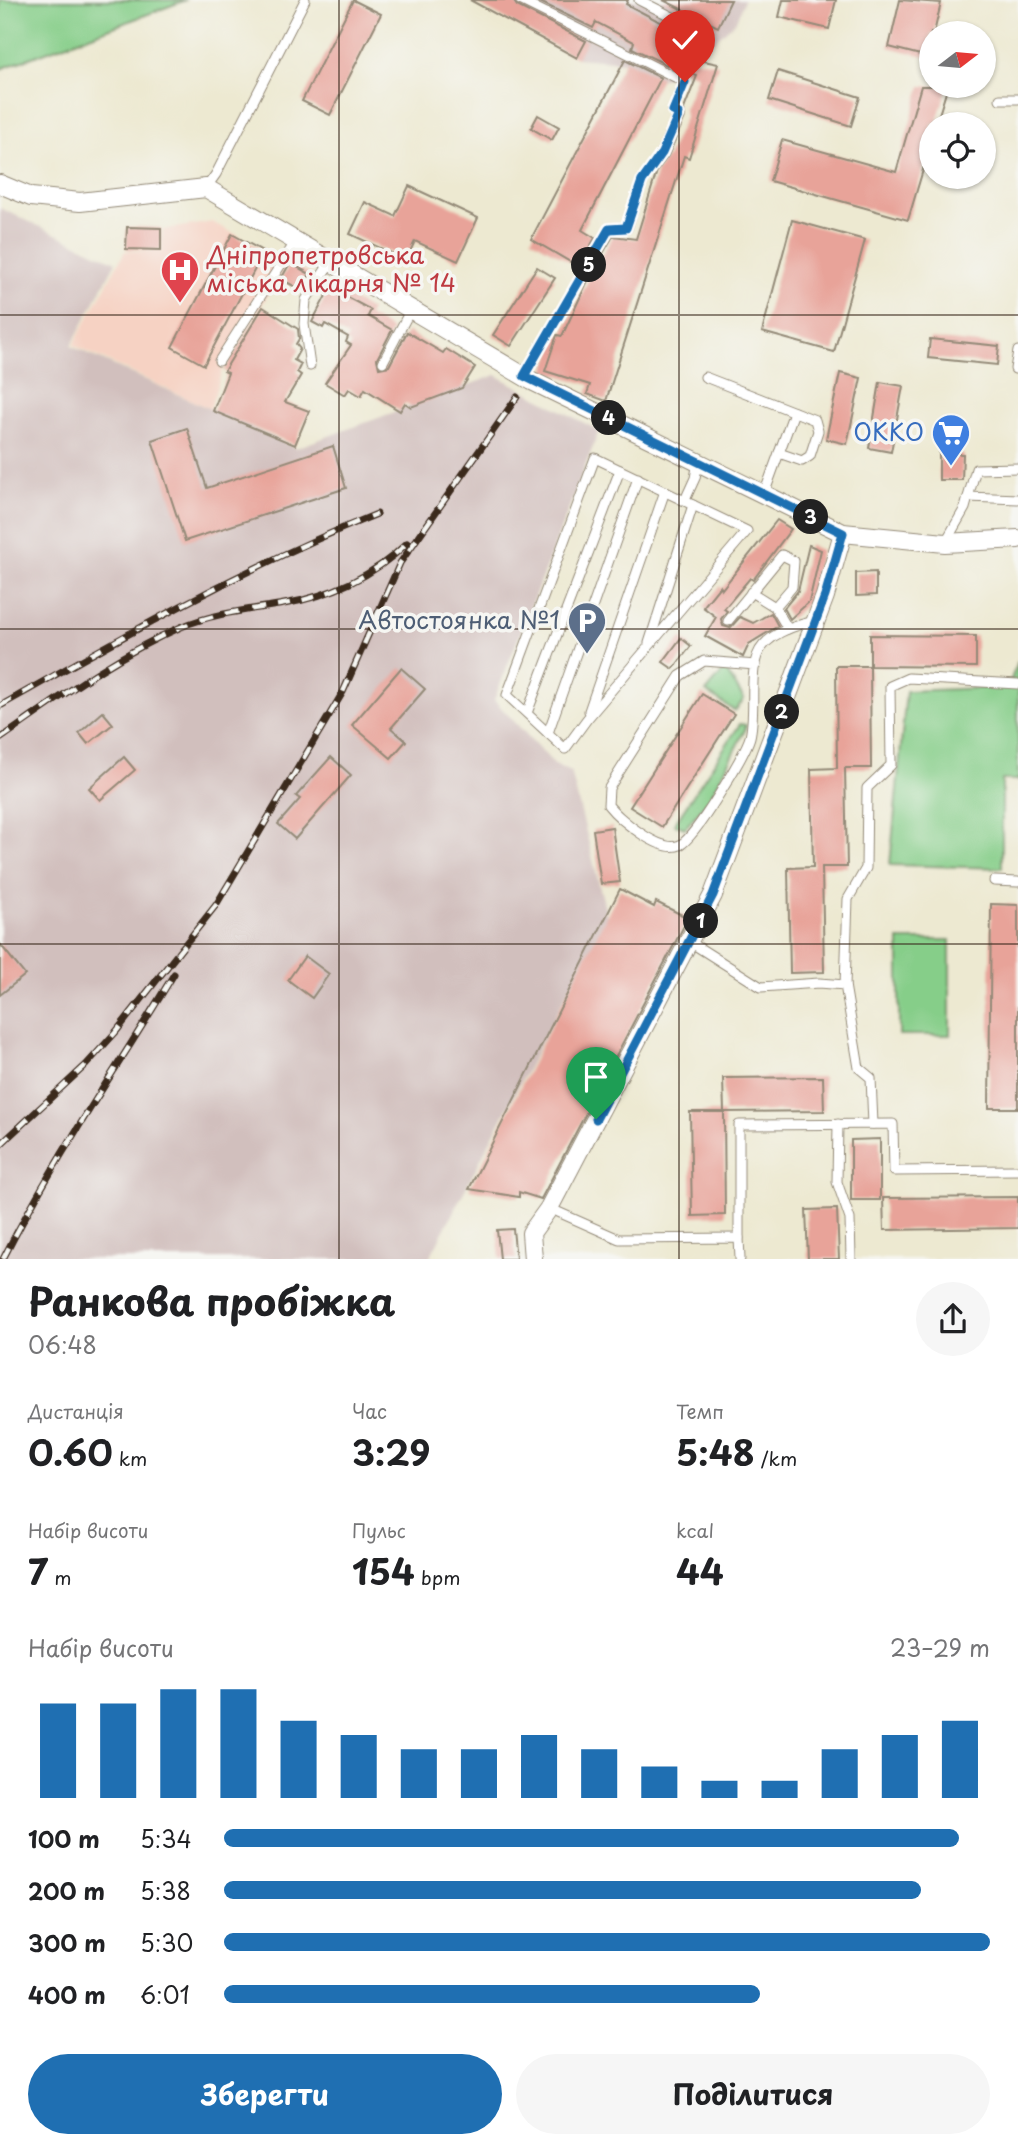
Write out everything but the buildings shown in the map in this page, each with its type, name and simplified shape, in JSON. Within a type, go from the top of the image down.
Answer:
[{"type":"street","points":[[0,184],[31,197],[80,202],[206,188],[524,376],[843,533],[945,543],[1018,540]]},
{"type":"street","points":[[533,1259],[531,1233],[549,1208],[713,895],[816,621],[843,533]]},
{"type":"lane","points":[[206,188],[216,174],[305,0]]},
{"type":"lane","points":[[520,0],[685,82],[673,111],[679,114],[662,153],[642,181],[626,228],[609,229],[524,376]]},
{"type":"lane","points":[[639,0],[698,30]]},
{"type":"lane","points":[[1000,99],[1018,100]]},
{"type":"lane","points":[[219,361],[296,239]]},
{"type":"lane","points":[[310,366],[304,324],[306,300],[331,261]]},
{"type":"lane","points":[[383,362],[411,307]]},
{"type":"lane","points":[[1018,351],[1015,369],[1018,369]]},
{"type":"lane","points":[[705,377],[814,420],[818,425],[810,456],[802,461],[779,453]]},
{"type":"lane","points":[[764,494],[794,412]]},
{"type":"lane","points":[[595,458],[689,502],[747,531],[587,719],[565,749],[507,695],[595,458]]},
{"type":"lane","points":[[647,648],[698,462]]},
{"type":"lane","points":[[945,543],[968,497],[976,469],[1018,468]]},
{"type":"lane","points":[[527,713],[620,470]]},
{"type":"lane","points":[[548,733],[638,478]]},
{"type":"lane","points":[[587,719],[665,491]]},
{"type":"lane","points":[[968,497],[1018,499]]},
{"type":"lane","points":[[728,621],[782,555],[794,561],[792,587],[775,607]]},
{"type":"lane","points":[[751,592],[775,607],[789,629]]},
{"type":"lane","points":[[756,665],[704,661],[680,677],[610,788],[608,805],[614,813],[662,846],[680,845],[687,839],[715,800],[749,739],[757,656],[771,638],[816,621]]},
{"type":"lane","points":[[873,1124],[872,1078],[859,1068],[845,985],[848,899],[866,868],[867,788],[891,765],[890,686],[908,678],[1018,684]]},
{"type":"lane","points":[[994,881],[1018,882]]},
{"type":"lane","points":[[690,942],[761,987],[819,982],[845,985]]},
{"type":"lane","points":[[838,1124],[837,1182],[850,1219],[851,1259]]},
{"type":"lane","points":[[740,1259],[739,1125],[894,1124],[894,1171],[1018,1170]]},
{"type":"lane","points":[[549,1208],[619,1239],[739,1238]]},
{"type":"shaded area","points":[[470,0],[744,0],[736,21],[684,69],[659,80],[624,62],[577,58]]},
{"type":"shaded area","points":[[0,208],[116,262],[71,346],[296,448],[496,375],[599,431],[494,700],[554,764],[571,772],[607,916],[429,1259],[0,1259]]},
{"type":"shaded area","name":"Дніпропетровська міська лікарня № 14","points":[[212,222],[288,262],[222,371],[210,409],[73,345],[125,251],[162,251],[163,230]]},
{"type":"green space","points":[[0,0],[186,0],[0,69]]},
{"type":"green space","points":[[1018,661],[1018,780],[1002,780],[1002,868],[890,865],[906,691],[1008,687]]},
{"type":"green space","points":[[725,669],[744,699],[735,711],[706,692]]},
{"type":"green space","points":[[740,724],[746,725],[745,730],[710,798],[685,828],[674,824]]},
{"type":"green space","points":[[899,940],[950,940],[950,1035],[899,1035]]},
{"type":"railway","points":[[0,1145],[86,1065],[115,1033],[216,905],[343,692],[400,563],[517,397]]},
{"type":"railway","points":[[0,706],[232,579],[377,514]]},
{"type":"railway","points":[[0,739],[88,678],[157,638],[206,618],[284,604],[334,590],[366,575],[407,543]]},
{"type":"railway","points":[[3,1259],[64,1150],[174,974]]},
{"type":"place","name":"Дніпропетровська міська лікарня № 14","points":[[180,304]]},
{"type":"place","name":"OKKO","points":[[951,467]]},
{"type":"place","name":"Автостоянка №1","points":[[587,655]]},
{"type":"route","points":[[596,1119],[713,895],[825,596],[843,533],[524,376],[609,229],[626,228],[642,181],[662,153],[679,114],[673,111],[685,82]]}]
